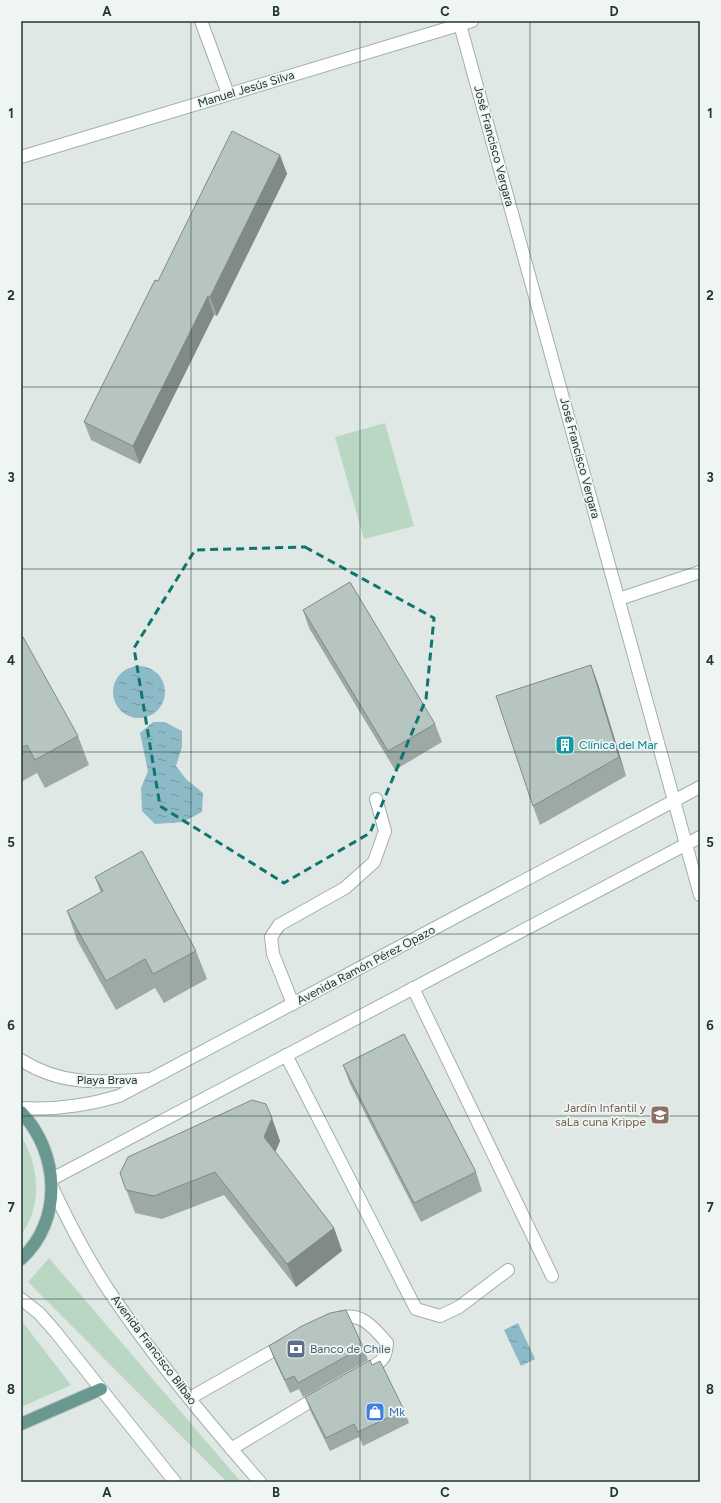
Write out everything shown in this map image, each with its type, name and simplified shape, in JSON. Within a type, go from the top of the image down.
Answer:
[{"type":"main road","points":[[201,21],[228,94]]},
{"type":"main road","name":"Manuel Jesús Silva","points":[[21,157],[464,22]]},
{"type":"main road","name":"José Francisco Vergara","points":[[464,22],[700,895]]},
{"type":"main road","points":[[619,599],[700,572]]},
{"type":"main road","name":"Avenida Ramón Pérez Opazo","points":[[21,1108],[44,1110],[71,1108],[119,1096],[700,788]]},
{"type":"main road","points":[[293,1004],[273,954],[271,936],[279,925],[345,888],[374,862],[385,831],[376,799]]},
{"type":"main road","points":[[52,1183],[413,988],[700,837]]},
{"type":"main road","points":[[413,988],[552,1276]]},
{"type":"main road","points":[[286,1056],[416,1308],[440,1316],[459,1308],[508,1270]]},
{"type":"main road","name":"Playa Brava","points":[[21,1060],[40,1071],[77,1082],[150,1079]]},
{"type":"main road","points":[[21,1112],[38,1132],[50,1163],[52,1183],[49,1210],[41,1232],[21,1259]]},
{"type":"main road","name":"Avenida Francisco Bilbao","points":[[52,1183],[78,1240],[108,1290],[139,1334],[231,1449],[260,1482]]},
{"type":"main road","points":[[21,1299],[39,1313],[54,1330],[175,1482]]},
{"type":"main road","points":[[319,1326],[340,1317],[351,1316],[363,1318],[376,1329],[387,1343],[386,1353],[382,1361],[356,1376]]},
{"type":"main road","points":[[190,1398],[292,1340]]},
{"type":"main road","points":[[21,1424],[101,1388]]},
{"type":"main road","points":[[231,1449],[330,1390]]},
{"type":"highlighted area","points":[[305,547],[434,618],[426,699],[370,833],[284,883],[160,806],[134,648],[195,550]]},
{"type":"green space","points":[[385,423],[414,526],[364,539],[335,437]]},
{"type":"green space","points":[[21,1136],[32,1160],[36,1186],[33,1211],[28,1224],[21,1235]]},
{"type":"green space","points":[[49,1258],[241,1482],[227,1482],[28,1282]]},
{"type":"green space","points":[[21,1320],[71,1385],[21,1407]]},
{"type":"water","points":[[139,666],[153,670],[161,678],[165,692],[161,706],[153,714],[139,718],[125,714],[117,706],[113,692],[117,678],[125,670]]},
{"type":"water","points":[[153,722],[165,722],[182,731],[182,747],[176,766],[186,779],[203,793],[202,812],[183,822],[155,824],[142,811],[141,788],[148,771],[140,733]]},
{"type":"water","points":[[518,1323],[535,1359],[521,1366],[504,1330]]},
{"type":"building","points":[[232,131],[280,155],[210,297],[208,296],[133,446],[84,422],[155,280],[158,281]]},
{"type":"building","points":[[350,582],[435,724],[388,751],[303,610]]},
{"type":"building","points":[[23,637],[78,736],[35,760],[27,745],[21,748],[21,638]]},
{"type":"building","name":"Clínica del Mar","points":[[591,665],[619,757],[533,806],[496,696]]},
{"type":"building","points":[[142,851],[196,951],[153,974],[145,959],[106,981],[67,911],[103,891],[95,877]]},
{"type":"building","points":[[404,1034],[476,1172],[414,1203],[343,1065]]},
{"type":"building","points":[[252,1100],[266,1104],[272,1118],[264,1137],[334,1228],[287,1264],[215,1172],[154,1196],[126,1190],[120,1173],[128,1157]]},
{"type":"building","points":[[346,1310],[363,1347],[298,1383],[294,1376],[285,1380],[269,1346],[302,1326],[330,1313]]},
{"type":"building","points":[[370,1360],[372,1365],[380,1361],[404,1410],[358,1432],[354,1424],[326,1438],[305,1397]]},
{"type":"place","name":"Clínica del Mar","points":[[565,745]]},
{"type":"place","name":"Jardín Infantil y saLa cuna Krippe","points":[[660,1115]]},
{"type":"place","name":"Banco de Chile","points":[[296,1349]]},
{"type":"place","name":"Mk","points":[[375,1412]]}]
